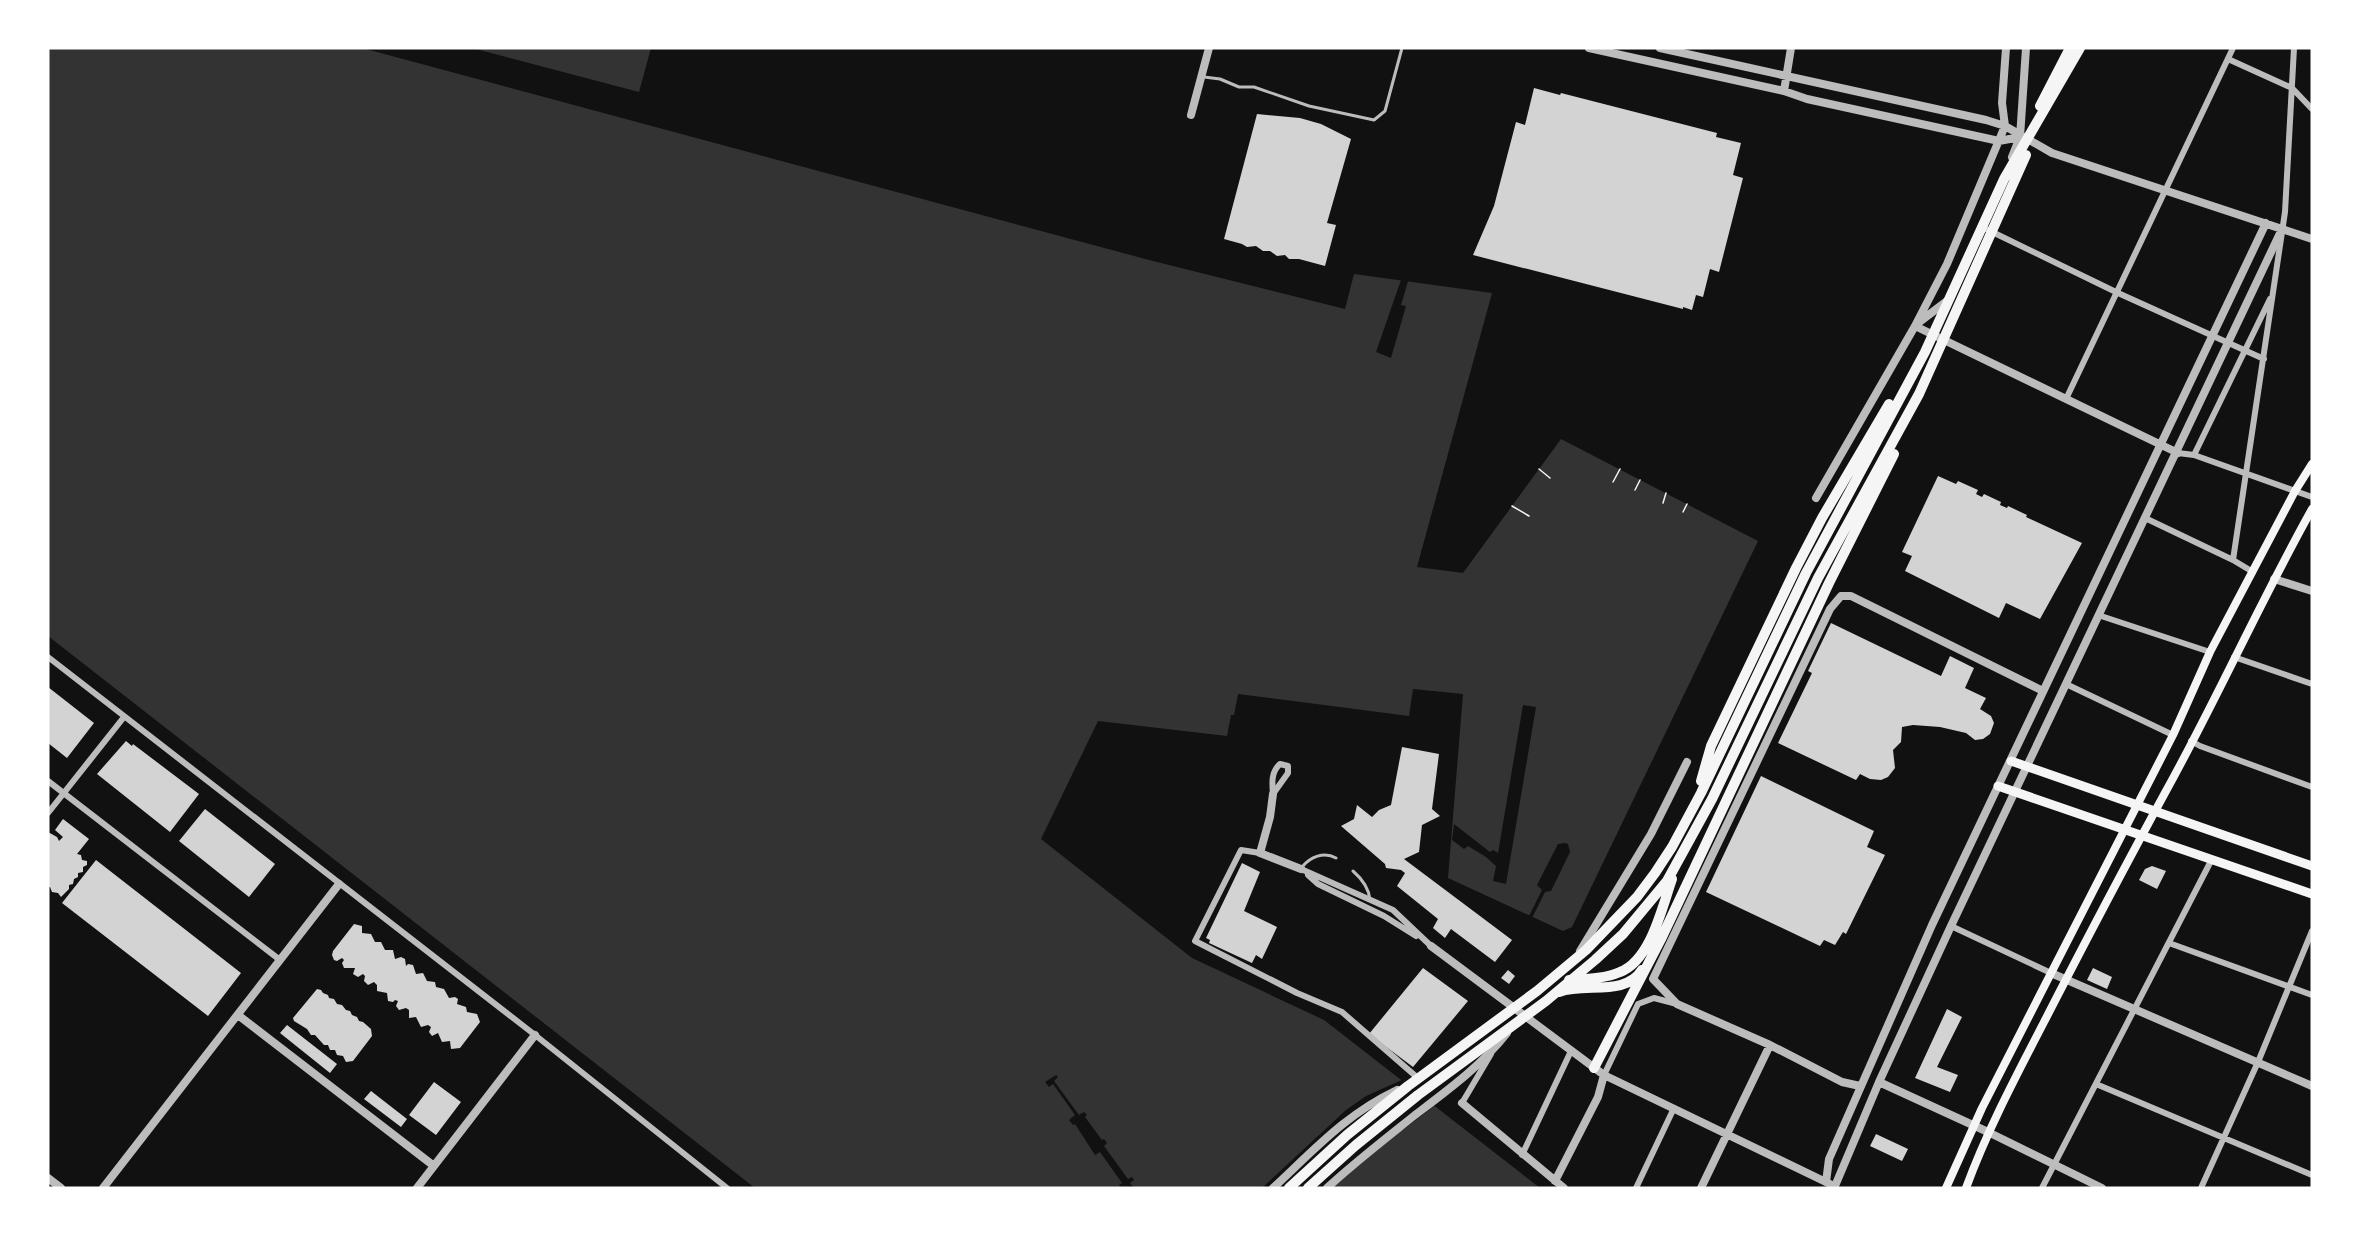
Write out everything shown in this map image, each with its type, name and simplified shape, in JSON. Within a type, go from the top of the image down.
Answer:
[{"type":"highway","points":[[1289,1188],[1347,1135],[1408,1086],[1537,991],[1586,950],[1637,897],[1655,873],[1701,793],[1806,573],[1940,321],[2004,179],[2070,48]]},
{"type":"highway","points":[[2004,179],[2080,48]]},
{"type":"highway","points":[[1594,1068],[1661,939],[1829,583],[1887,470],[2012,182],[2080,48]]},
{"type":"highway","points":[[1520,1011],[1542,990],[1567,980],[1595,979],[1623,972],[1640,957],[1653,934],[1691,822],[1711,746],[1743,678],[1822,518],[1940,321]]},
{"type":"highway","points":[[1308,1188],[1356,1145],[1418,1095],[1595,960],[1623,933],[1667,881],[1712,799],[1818,579],[1919,394]]},
{"type":"highway","points":[[1520,1011],[1570,988],[1612,987],[1628,982],[1638,975],[1661,939]]},
{"type":"main road","points":[[1946,1188],[1974,1125],[2173,735],[2210,652],[2295,491],[2312,464]]},
{"type":"main road","points":[[1966,1188],[1988,1132],[2065,980],[2312,509]]},
{"type":"main road","points":[[2011,761],[2312,866]]},
{"type":"main road","points":[[1998,786],[2312,894]]},
{"type":"street","points":[[1191,115],[1209,48]]},
{"type":"street","points":[[1589,48],[1999,141],[2020,137]]},
{"type":"street","points":[[1660,48],[1986,120],[2005,126],[2020,137],[2052,153],[2312,239]]},
{"type":"street","points":[[1784,92],[1791,48]]},
{"type":"street","points":[[1816,498],[1915,326],[1947,264],[1999,141],[2005,126],[2002,103],[2006,48]]},
{"type":"street","points":[[1915,326],[1949,300],[1984,228],[2020,137],[2026,48]]},
{"type":"street","points":[[2066,399],[2168,190],[2233,48]]},
{"type":"street","points":[[2233,560],[2283,229],[2294,48]]},
{"type":"street","points":[[2228,59],[2292,88],[2312,109]]},
{"type":"street","points":[[1825,1185],[1829,1159],[1932,925],[2266,223]]},
{"type":"street","points":[[1984,228],[2264,359]]},
{"type":"street","points":[[1420,1080],[1342,1012],[1297,993],[1195,941],[1241,849],[1260,853],[1300,869],[1393,910],[1431,946],[1468,975],[1520,1011],[1604,1075],[1726,1133],[1825,1185],[1836,1187],[1879,1082],[1951,926],[2283,229]]},
{"type":"street","points":[[2194,455],[2273,293]]},
{"type":"street","points":[[1915,326],[2178,453],[2194,455],[2312,497]]},
{"type":"street","points":[[2145,518],[2253,572]]},
{"type":"street","points":[[2274,579],[2312,591]]},
{"type":"street","points":[[1677,1004],[1653,979],[1830,609],[1840,596],[1851,596],[2043,691]]},
{"type":"street","points":[[2098,615],[2210,652]]},
{"type":"street","points":[[48,657],[535,1035],[727,1188]]},
{"type":"street","points":[[2234,657],[2312,684]]},
{"type":"street","points":[[2066,684],[2173,735]]},
{"type":"street","points":[[48,813],[124,717]]},
{"type":"street","points":[[2191,741],[2312,786]]},
{"type":"street","points":[[1273,1188],[1346,1119],[1376,1100],[1420,1080],[1480,1035],[1520,1011],[1577,956],[1652,834],[1687,762]]},
{"type":"street","points":[[48,781],[280,960]]},
{"type":"street","points":[[1260,853],[1270,817],[1273,794]]},
{"type":"street","points":[[2042,1188],[2212,859]]},
{"type":"street","points":[[1300,869],[1318,884],[1384,916],[1431,946]]},
{"type":"street","points":[[103,1188],[339,884]]},
{"type":"street","points":[[1951,926],[2065,980],[2312,1086]]},
{"type":"street","points":[[2201,1188],[2258,1062],[2312,931]]},
{"type":"street","points":[[2169,943],[2312,995]]},
{"type":"street","points":[[1555,1181],[1598,1097],[1604,1075],[1638,1004],[1654,998],[1677,1004],[1770,1045],[1842,1082],[1860,1086]]},
{"type":"street","points":[[1520,1011],[1462,1103],[1564,1188]]},
{"type":"street","points":[[238,1015],[435,1166]]},
{"type":"street","points":[[417,1188],[535,1035]]},
{"type":"street","points":[[1701,1188],[1770,1045]]},
{"type":"street","points":[[1522,1155],[1571,1051]]},
{"type":"street","points":[[1327,1188],[1363,1155],[1491,1054]]},
{"type":"street","points":[[1879,1082],[1974,1125],[2102,1188]]},
{"type":"street","points":[[2096,1084],[2312,1175]]},
{"type":"street","points":[[1636,1188],[1674,1108]]},
{"type":"street","points":[[48,1178],[61,1188]]},
{"type":"lane","points":[[1202,76],[1220,79],[1239,87],[1254,87],[1309,106],[1374,120],[1385,111],[1402,48]]},
{"type":"lane","points":[[1300,869],[1307,861],[1319,855],[1330,854],[1336,858]]},
{"type":"lane","points":[[1353,871],[1370,893],[1370,901]]},
{"type":"path","points":[[1539,469],[1550,478]]},
{"type":"path","points":[[1613,482],[1620,469]]},
{"type":"path","points":[[1635,490],[1640,480]]},
{"type":"path","points":[[1662,502],[1666,493]]},
{"type":"path","points":[[1683,512],[1687,504]]},
{"type":"path","points":[[1512,506],[1529,516]]},
{"type":"shaded area","points":[[48,48],[362,48],[1149,260],[1345,309],[1354,274],[1492,293],[1417,567],[1463,573],[1561,439],[1758,541],[1572,927],[1563,931],[1448,878],[1463,694],[1413,689],[1409,716],[1238,694],[1227,736],[1098,721],[1041,839],[1192,958],[1324,1020],[1540,1188],[755,1188],[48,636]]},
{"type":"shaded area","points":[[472,48],[651,48],[639,92]]},
{"type":"pier","points":[[1402,277],[1409,278],[1401,305],[1406,306],[1391,358],[1376,352]]},
{"type":"pier","points":[[1523,705],[1536,707],[1506,884],[1493,881],[1496,866],[1486,857],[1468,846],[1464,849],[1452,840],[1454,824],[1490,852],[1493,850],[1498,853]]},
{"type":"pier","points":[[1558,844],[1568,844],[1570,852],[1551,891],[1545,892],[1532,918],[1529,916],[1542,890],[1537,885]]},
{"type":"pier","points":[[1056,1075],[1058,1077],[1054,1081],[1079,1115],[1084,1112],[1087,1115],[1085,1117],[1102,1140],[1104,1139],[1107,1143],[1104,1146],[1128,1179],[1132,1177],[1134,1180],[1130,1183],[1134,1188],[1121,1188],[1119,1185],[1122,1183],[1100,1152],[1095,1155],[1075,1124],[1073,1125],[1069,1120],[1075,1115],[1053,1084],[1049,1087],[1045,1082]]},
{"type":"pier","points":[[1404,1079],[1437,1104],[1367,1157],[1333,1188],[1262,1188],[1346,1110],[1366,1096]]},
{"type":"building","points":[[1534,88],[1717,133],[1716,137],[1741,143],[1733,175],[1743,178],[1719,272],[1710,269],[1703,297],[1696,295],[1692,310],[1473,255],[1494,206],[1516,122],[1525,125]]},
{"type":"building","points":[[1257,114],[1300,118],[1321,124],[1351,139],[1327,223],[1336,225],[1325,266],[1299,259],[1289,259],[1285,255],[1277,256],[1256,246],[1247,247],[1224,239]]},
{"type":"building","points":[[1938,476],[1956,484],[1958,481],[1978,490],[1976,494],[1982,497],[1984,494],[2001,502],[2000,505],[2007,508],[2008,506],[2082,543],[2040,619],[2006,603],[1999,618],[1905,571],[1912,556],[1902,552]]},
{"type":"building","points":[[1831,623],[1941,676],[1950,656],[1974,668],[1965,688],[1986,698],[1980,709],[1991,716],[1994,723],[1990,734],[1983,739],[1975,740],[1966,733],[1940,727],[1913,725],[1902,727],[1901,742],[1893,750],[1895,768],[1888,777],[1881,780],[1870,779],[1860,774],[1856,780],[1778,743],[1812,673],[1808,671]]},
{"type":"building","points":[[48,687],[94,723],[67,758],[48,743]]},
{"type":"building","points":[[126,741],[199,794],[170,832],[97,774]]},
{"type":"building","points":[[1402,747],[1439,754],[1432,809],[1440,816],[1422,825],[1419,852],[1404,859],[1512,940],[1495,962],[1451,929],[1445,938],[1433,928],[1438,919],[1397,886],[1405,873],[1401,870],[1386,868],[1385,864],[1341,826],[1354,819],[1357,805],[1372,817],[1379,810],[1391,805]]},
{"type":"building","points":[[1761,776],[1874,831],[1867,847],[1885,855],[1846,934],[1843,932],[1835,945],[1824,940],[1820,946],[1706,892]]},
{"type":"building","points":[[205,809],[275,864],[249,897],[179,841]]},
{"type":"building","points":[[63,819],[89,839],[77,854],[81,855],[82,860],[87,861],[87,865],[83,867],[83,872],[78,873],[78,877],[61,897],[48,887],[48,832],[57,837],[59,841],[63,837],[55,830]]},
{"type":"building","points":[[96,860],[241,973],[208,1016],[62,903]]},
{"type":"building","points":[[1242,863],[1260,872],[1244,911],[1277,927],[1262,959],[1256,955],[1252,963],[1209,943],[1210,940],[1206,938]]},
{"type":"building","points":[[2152,866],[2166,871],[2157,889],[2139,880],[2145,869]]},
{"type":"building","points":[[354,924],[362,926],[362,933],[371,934],[375,942],[381,942],[385,950],[393,950],[395,959],[401,957],[405,959],[406,966],[413,965],[416,974],[423,973],[427,981],[435,982],[436,987],[444,989],[449,998],[458,999],[457,1004],[466,1007],[467,1012],[477,1014],[480,1022],[460,1048],[451,1049],[450,1041],[442,1042],[438,1033],[432,1036],[429,1032],[431,1027],[428,1025],[421,1027],[416,1017],[409,1018],[409,1010],[406,1008],[399,1010],[396,1006],[398,1001],[388,1001],[387,993],[377,991],[377,985],[374,982],[368,985],[364,981],[363,974],[358,977],[353,974],[355,968],[344,968],[342,958],[334,960],[333,951]]},
{"type":"building","points":[[1423,968],[1468,1001],[1413,1067],[1369,1034]]},
{"type":"building","points":[[2093,968],[2112,977],[2107,989],[2087,980]]},
{"type":"building","points":[[1508,970],[1515,976],[1509,984],[1501,978]]},
{"type":"building","points":[[317,989],[334,999],[337,1004],[342,1005],[371,1029],[372,1036],[353,1061],[346,1062],[343,1056],[337,1055],[335,1050],[330,1050],[328,1045],[324,1045],[315,1035],[311,1035],[307,1029],[294,1021],[293,1018]]},
{"type":"building","points":[[1947,1009],[1962,1017],[1937,1067],[1958,1075],[1950,1092],[1915,1078]]},
{"type":"building","points":[[287,1025],[337,1064],[330,1073],[280,1033]]},
{"type":"building","points":[[434,1082],[461,1102],[436,1135],[409,1115]]},
{"type":"building","points":[[371,1091],[407,1119],[401,1127],[364,1099]]},
{"type":"building","points":[[1876,1134],[1908,1149],[1902,1161],[1870,1146]]}]
